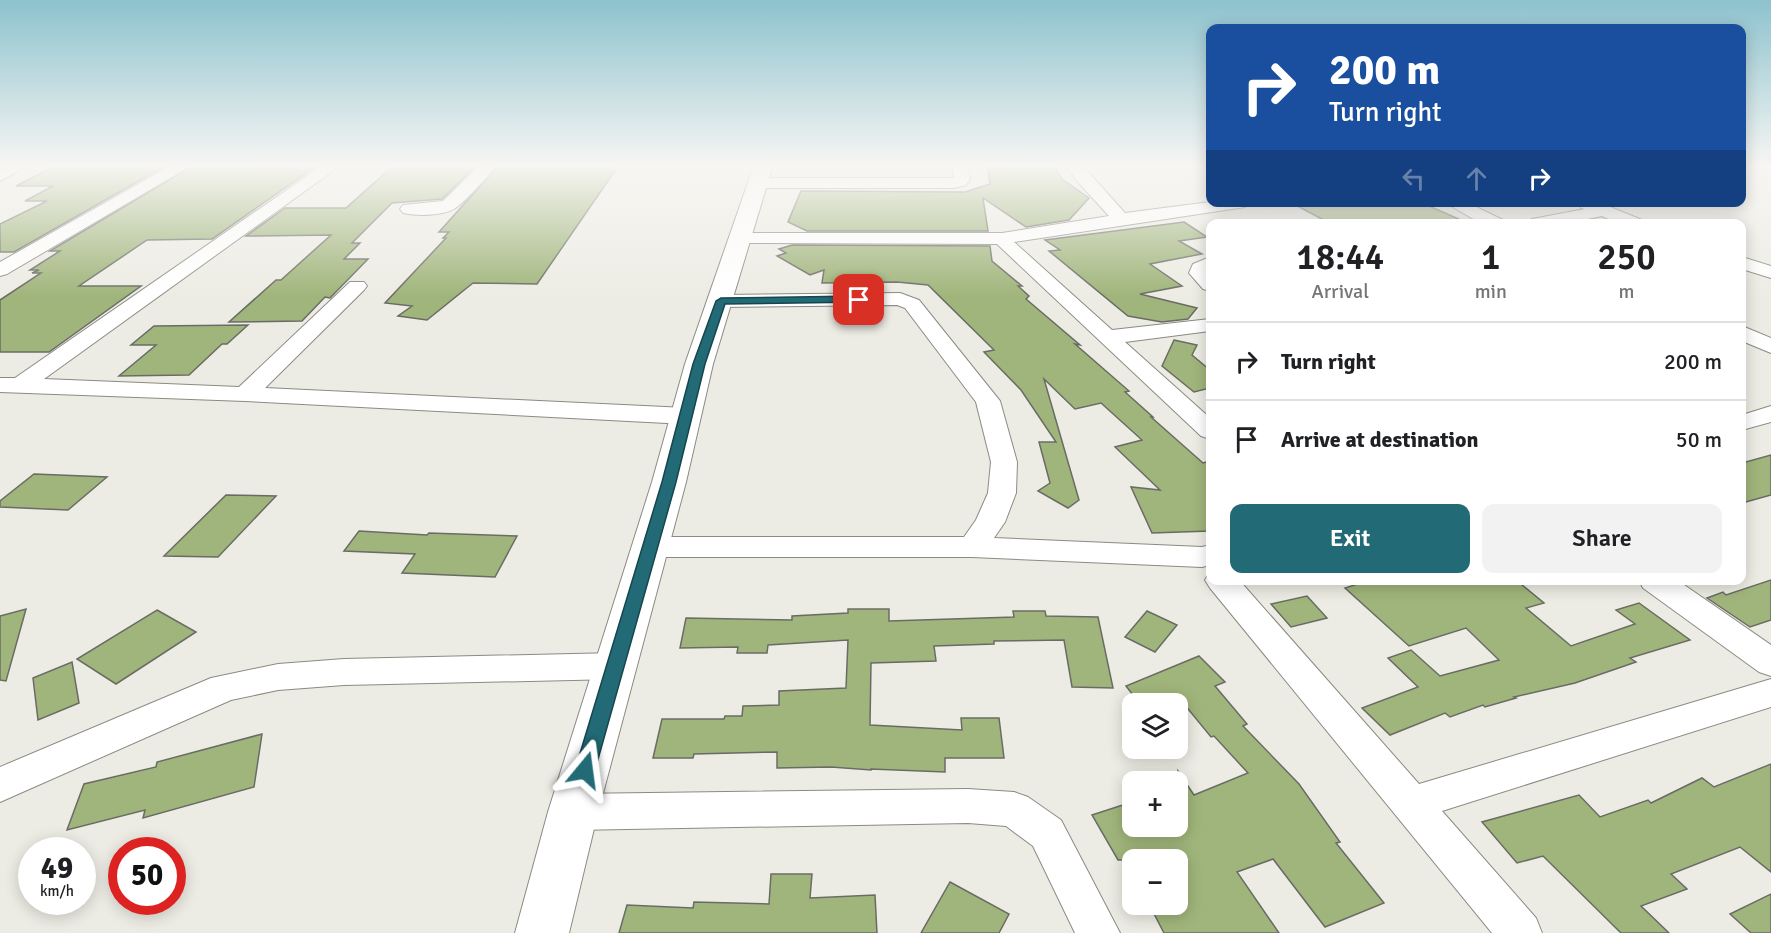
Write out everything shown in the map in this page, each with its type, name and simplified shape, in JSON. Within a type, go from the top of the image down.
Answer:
[{"type":"main road","points":[[542,933],[573,812],[616,666],[699,364],[750,209]]},
{"type":"street","points":[[0,270],[108,209]]},
{"type":"street","points":[[9,386],[269,209]]},
{"type":"street","points":[[409,209],[414,209]]},
{"type":"street","points":[[1111,209],[1121,219]]},
{"type":"street","points":[[741,238],[1002,239],[1197,209]]},
{"type":"street","points":[[1465,209],[1487,219]]},
{"type":"street","points":[[1598,209],[1623,219]]},
{"type":"street","points":[[1559,219],[1603,211]]},
{"type":"street","points":[[1002,239],[1206,427]]},
{"type":"street","points":[[1746,264],[1771,272]]},
{"type":"street","points":[[1206,265],[1200,268],[1199,273],[1206,281]]},
{"type":"street","points":[[245,394],[357,286]]},
{"type":"street","points":[[721,301],[900,299],[912,304],[988,401],[1004,462],[1002,493],[990,522],[972,547]]},
{"type":"street","points":[[1108,337],[1206,325]]},
{"type":"street","points":[[1746,335],[1771,346]]},
{"type":"street","points":[[9,386],[245,394],[686,416]]},
{"type":"street","points":[[1746,422],[1771,414]]},
{"type":"street","points":[[649,548],[972,547],[1206,565]]},
{"type":"street","points":[[1228,585],[1520,933]]},
{"type":"street","points":[[1661,585],[1771,663]]},
{"type":"street","points":[[0,785],[216,691],[278,677],[344,672],[616,666]]},
{"type":"street","points":[[1411,804],[1771,693]]},
{"type":"street","points":[[573,812],[968,806],[1014,809],[1047,833],[1098,933]]},
{"type":"building","points":[[32,209],[90,209],[14,252],[0,252],[0,224]]},
{"type":"building","points":[[121,209],[256,209],[212,239],[147,240],[79,286],[141,286],[49,352],[0,352],[0,300],[41,273],[32,273],[39,270],[30,270],[60,251],[50,251]]},
{"type":"building","points":[[284,209],[386,209],[352,243],[360,243],[344,259],[368,259],[330,298],[325,297],[302,321],[229,322],[331,235],[246,236]]},
{"type":"building","points":[[460,209],[589,209],[537,284],[473,283],[427,320],[398,316],[412,306],[385,303],[449,232],[439,232]]},
{"type":"building","points":[[794,209],[985,209],[988,231],[807,231],[788,222]]},
{"type":"building","points":[[999,209],[1079,209],[1069,220],[1026,227]]},
{"type":"building","points":[[1302,209],[1435,209],[1459,219],[1322,219]]},
{"type":"building","points":[[1184,222],[1206,237],[1179,241],[1202,254],[1150,264],[1182,286],[1140,294],[1197,308],[1188,319],[1162,322],[1128,316],[1049,251],[1060,250],[1045,240]]},
{"type":"building","points":[[792,245],[990,246],[992,261],[1022,286],[1018,286],[1029,296],[1026,299],[1129,391],[1125,392],[1153,417],[1151,417],[1203,463],[1206,462],[1206,531],[1152,533],[1131,487],[1160,490],[1115,447],[1142,440],[1101,403],[1075,409],[1044,379],[1079,500],[1068,508],[1038,491],[1050,483],[1039,442],[1056,442],[1021,390],[984,352],[994,350],[928,285],[897,282],[822,283],[824,270],[810,275],[777,256],[786,253],[779,249]]},
{"type":"building","points":[[248,325],[227,344],[222,344],[189,375],[119,376],[156,345],[131,345],[154,326]]},
{"type":"building","points":[[1174,340],[1197,345],[1192,355],[1206,367],[1206,389],[1194,392],[1162,366]]},
{"type":"building","points":[[1771,455],[1771,495],[1746,502],[1746,462]]},
{"type":"building","points":[[34,474],[107,477],[68,510],[0,507],[0,501]]},
{"type":"building","points":[[226,495],[276,496],[218,557],[164,556]]},
{"type":"building","points":[[359,531],[427,535],[429,533],[517,536],[495,577],[402,573],[415,554],[344,551]]},
{"type":"building","points":[[1771,580],[1771,620],[1750,627],[1707,598],[1723,592],[1726,595]]},
{"type":"building","points":[[1354,585],[1522,585],[1544,603],[1526,608],[1571,646],[1635,624],[1616,610],[1639,603],[1690,640],[1630,658],[1636,662],[1575,683],[1514,697],[1516,698],[1485,707],[1483,705],[1450,717],[1445,713],[1390,735],[1362,708],[1418,687],[1388,658],[1411,650],[1440,676],[1499,660],[1466,628],[1409,646],[1345,588]]},
{"type":"building","points":[[1307,596],[1327,618],[1291,627],[1271,604]]},
{"type":"building","points":[[26,609],[6,681],[0,680],[0,616]]},
{"type":"building","points":[[848,609],[889,609],[889,621],[1014,617],[1013,611],[1045,611],[1046,616],[1098,617],[1113,688],[1072,687],[1064,640],[994,641],[994,644],[934,646],[936,661],[871,663],[870,725],[962,730],[961,718],[999,718],[1004,758],[945,758],[945,772],[831,767],[777,768],[777,752],[694,754],[693,758],[653,758],[662,719],[724,719],[725,716],[742,716],[743,706],[779,705],[779,691],[846,688],[848,640],[768,645],[767,653],[737,653],[738,647],[680,648],[686,618],[792,620],[792,616],[848,613]]},
{"type":"building","points":[[157,610],[196,632],[116,684],[77,659]]},
{"type":"building","points":[[1147,611],[1177,625],[1155,652],[1125,637]]},
{"type":"building","points":[[1199,656],[1225,682],[1215,686],[1247,724],[1243,726],[1299,784],[1340,842],[1336,843],[1384,903],[1325,927],[1273,859],[1237,872],[1279,933],[1164,933],[1155,915],[1188,915],[1188,849],[1122,849],[1122,860],[1118,860],[1092,815],[1122,805],[1122,837],[1188,837],[1188,786],[1194,795],[1248,773],[1214,736],[1211,737],[1188,709],[1188,693],[1131,693],[1126,686]]},
{"type":"building","points":[[72,662],[79,703],[38,720],[33,678]]},
{"type":"building","points":[[262,734],[254,787],[143,818],[145,810],[67,830],[84,784],[156,767],[157,762]]},
{"type":"building","points":[[1771,764],[1771,872],[1740,847],[1671,874],[1687,889],[1641,906],[1669,933],[1621,933],[1543,856],[1517,863],[1482,822],[1579,795],[1600,817],[1648,800],[1651,803],[1702,778],[1714,787]]},
{"type":"building","points":[[771,874],[812,874],[810,898],[875,895],[877,933],[619,933],[627,905],[693,908],[694,902],[769,904]]},
{"type":"building","points":[[950,882],[1009,914],[999,933],[921,933]]},
{"type":"building","points":[[1771,894],[1771,933],[1751,933],[1730,914]]},
{"type":"route","points":[[585,770],[669,482],[699,364],[721,301],[859,300]]}]
